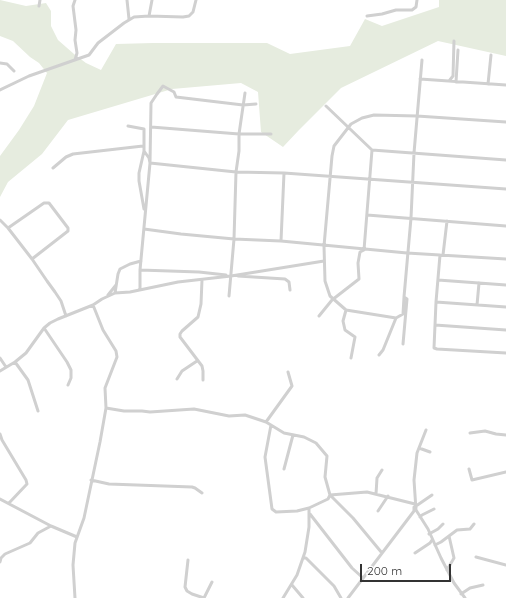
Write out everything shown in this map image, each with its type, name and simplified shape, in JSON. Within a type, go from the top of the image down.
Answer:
[{"type":"street","points":[[39,6],[40,0]]},
{"type":"street","points":[[75,0],[73,6],[77,53],[75,60]]},
{"type":"street","points":[[127,0],[129,19]]},
{"type":"street","points":[[149,16],[152,0]]},
{"type":"street","points":[[0,90],[43,71],[89,54],[98,43],[129,19],[134,17],[189,16],[193,12],[196,0]]},
{"type":"street","points":[[367,16],[396,10],[412,10],[416,7],[416,0]]},
{"type":"street","points":[[449,81],[453,76],[454,42]]},
{"type":"street","points":[[456,82],[458,50]]},
{"type":"street","points":[[488,84],[491,55]]},
{"type":"street","points":[[422,60],[420,79],[417,116],[414,153],[411,218],[403,314],[396,318],[346,310],[332,300],[324,282],[324,246],[332,156],[334,146],[351,124],[362,118],[374,115],[417,116],[506,122]]},
{"type":"street","points":[[0,62],[7,64],[14,72]]},
{"type":"street","points":[[420,79],[506,85]]},
{"type":"street","points":[[140,289],[140,270],[150,163],[151,103],[163,86],[174,92],[176,97],[256,104]]},
{"type":"street","points":[[229,296],[234,239],[236,172],[239,151],[239,134],[245,93]]},
{"type":"street","points":[[326,106],[372,150],[506,160]]},
{"type":"street","points":[[128,126],[144,129],[144,151],[139,173],[144,208],[144,229]]},
{"type":"street","points":[[151,127],[239,134],[271,134]]},
{"type":"street","points":[[53,168],[73,154],[143,146]]},
{"type":"street","points":[[319,316],[332,300],[358,279],[360,252],[364,250],[372,150]]},
{"type":"street","points":[[144,151],[149,158],[150,163]]},
{"type":"street","points":[[150,163],[236,172],[284,173],[506,189]]},
{"type":"street","points":[[281,242],[284,173]]},
{"type":"street","points":[[8,228],[44,202],[49,203],[54,209],[68,228],[68,231],[32,259]]},
{"type":"street","points":[[366,216],[411,218],[506,226]]},
{"type":"street","points":[[0,220],[32,259],[55,292],[61,301],[66,316]]},
{"type":"street","points":[[447,221],[438,280],[434,348],[506,353]]},
{"type":"street","points":[[144,229],[181,234],[364,250],[506,259]]},
{"type":"street","points":[[115,293],[120,269],[141,261]]},
{"type":"street","points":[[108,295],[178,282],[202,280],[324,262]]},
{"type":"street","points":[[140,270],[199,272],[231,276],[284,279],[289,282],[290,290]]},
{"type":"street","points":[[202,280],[201,304],[198,317],[182,331],[180,337],[203,370],[203,380]]},
{"type":"street","points":[[438,280],[506,285]]},
{"type":"street","points":[[477,305],[479,283]]},
{"type":"street","points":[[0,371],[15,362],[31,348],[44,328],[50,323],[93,305],[108,295],[116,285]]},
{"type":"street","points":[[403,344],[407,299],[404,297]]},
{"type":"street","points":[[436,302],[506,307]]},
{"type":"street","points":[[75,598],[73,565],[75,543],[84,518],[100,442],[106,408],[105,388],[117,357],[116,351],[103,330],[93,305]]},
{"type":"street","points":[[346,310],[343,321],[345,330],[355,337],[351,358]]},
{"type":"street","points":[[379,355],[383,350],[396,318]]},
{"type":"street","points":[[435,325],[506,330]]},
{"type":"street","points":[[44,328],[71,370],[71,378],[68,385]]},
{"type":"street","points":[[0,358],[6,368]]},
{"type":"street","points":[[177,378],[182,371],[197,361]]},
{"type":"street","points":[[15,362],[28,380],[38,411]]},
{"type":"street","points":[[266,422],[292,386],[288,372]]},
{"type":"street","points":[[106,408],[133,412],[194,409],[229,416],[244,415],[266,422],[284,433],[304,437],[316,443],[327,456],[325,477],[326,486],[330,496],[353,518],[382,553]]},
{"type":"street","points":[[271,425],[265,457],[272,509],[276,512],[309,508],[328,499],[330,496],[366,492],[388,496],[415,504]]},
{"type":"street","points":[[426,430],[419,448],[414,480],[416,510],[430,534],[440,558],[454,583],[465,598]]},
{"type":"street","points":[[470,433],[485,431],[506,435]]},
{"type":"street","points":[[0,434],[28,484],[9,503]]},
{"type":"street","points":[[284,469],[293,435]]},
{"type":"street","points":[[419,448],[430,452]]},
{"type":"street","points":[[469,469],[472,480],[506,472]]},
{"type":"street","points":[[376,494],[376,478],[382,470]]},
{"type":"street","points":[[91,480],[119,485],[192,487],[202,493]]},
{"type":"street","points":[[416,510],[416,506],[432,495]]},
{"type":"street","points":[[378,511],[388,496]]},
{"type":"street","points":[[0,499],[51,526],[77,537]]},
{"type":"street","points":[[348,598],[414,511],[415,504]]},
{"type":"street","points":[[283,598],[292,585],[303,558],[309,527],[309,508]]},
{"type":"street","points":[[420,517],[422,514],[434,509]]},
{"type":"street","points":[[310,514],[347,562],[363,578]]},
{"type":"street","points":[[430,534],[443,524]]},
{"type":"street","points":[[435,545],[457,530],[470,529],[474,524]]},
{"type":"street","points":[[0,562],[2,556],[30,543],[38,533],[51,526]]},
{"type":"street","points":[[447,570],[454,558],[449,536]]},
{"type":"street","points":[[416,553],[432,540]]},
{"type":"street","points":[[476,557],[506,565]]},
{"type":"street","points":[[303,558],[306,558],[334,586],[341,598]]},
{"type":"street","points":[[188,560],[185,587],[186,591],[198,597],[204,598],[212,582]]},
{"type":"street","points":[[292,585],[303,598]]},
{"type":"street","points":[[461,594],[470,588],[483,585]]},
{"type":"shaded area","points":[[0,0],[26,6],[46,3],[51,11],[51,26],[58,40],[86,63],[101,70],[116,44],[267,43],[290,54],[350,46],[365,19],[382,26],[439,7],[439,0],[506,0],[506,56],[438,41],[341,88],[283,147],[261,132],[258,92],[241,83],[172,89],[68,120],[42,154],[8,182],[0,197],[0,156],[34,106],[47,73],[39,63],[30,57],[13,41],[0,36]]}]
